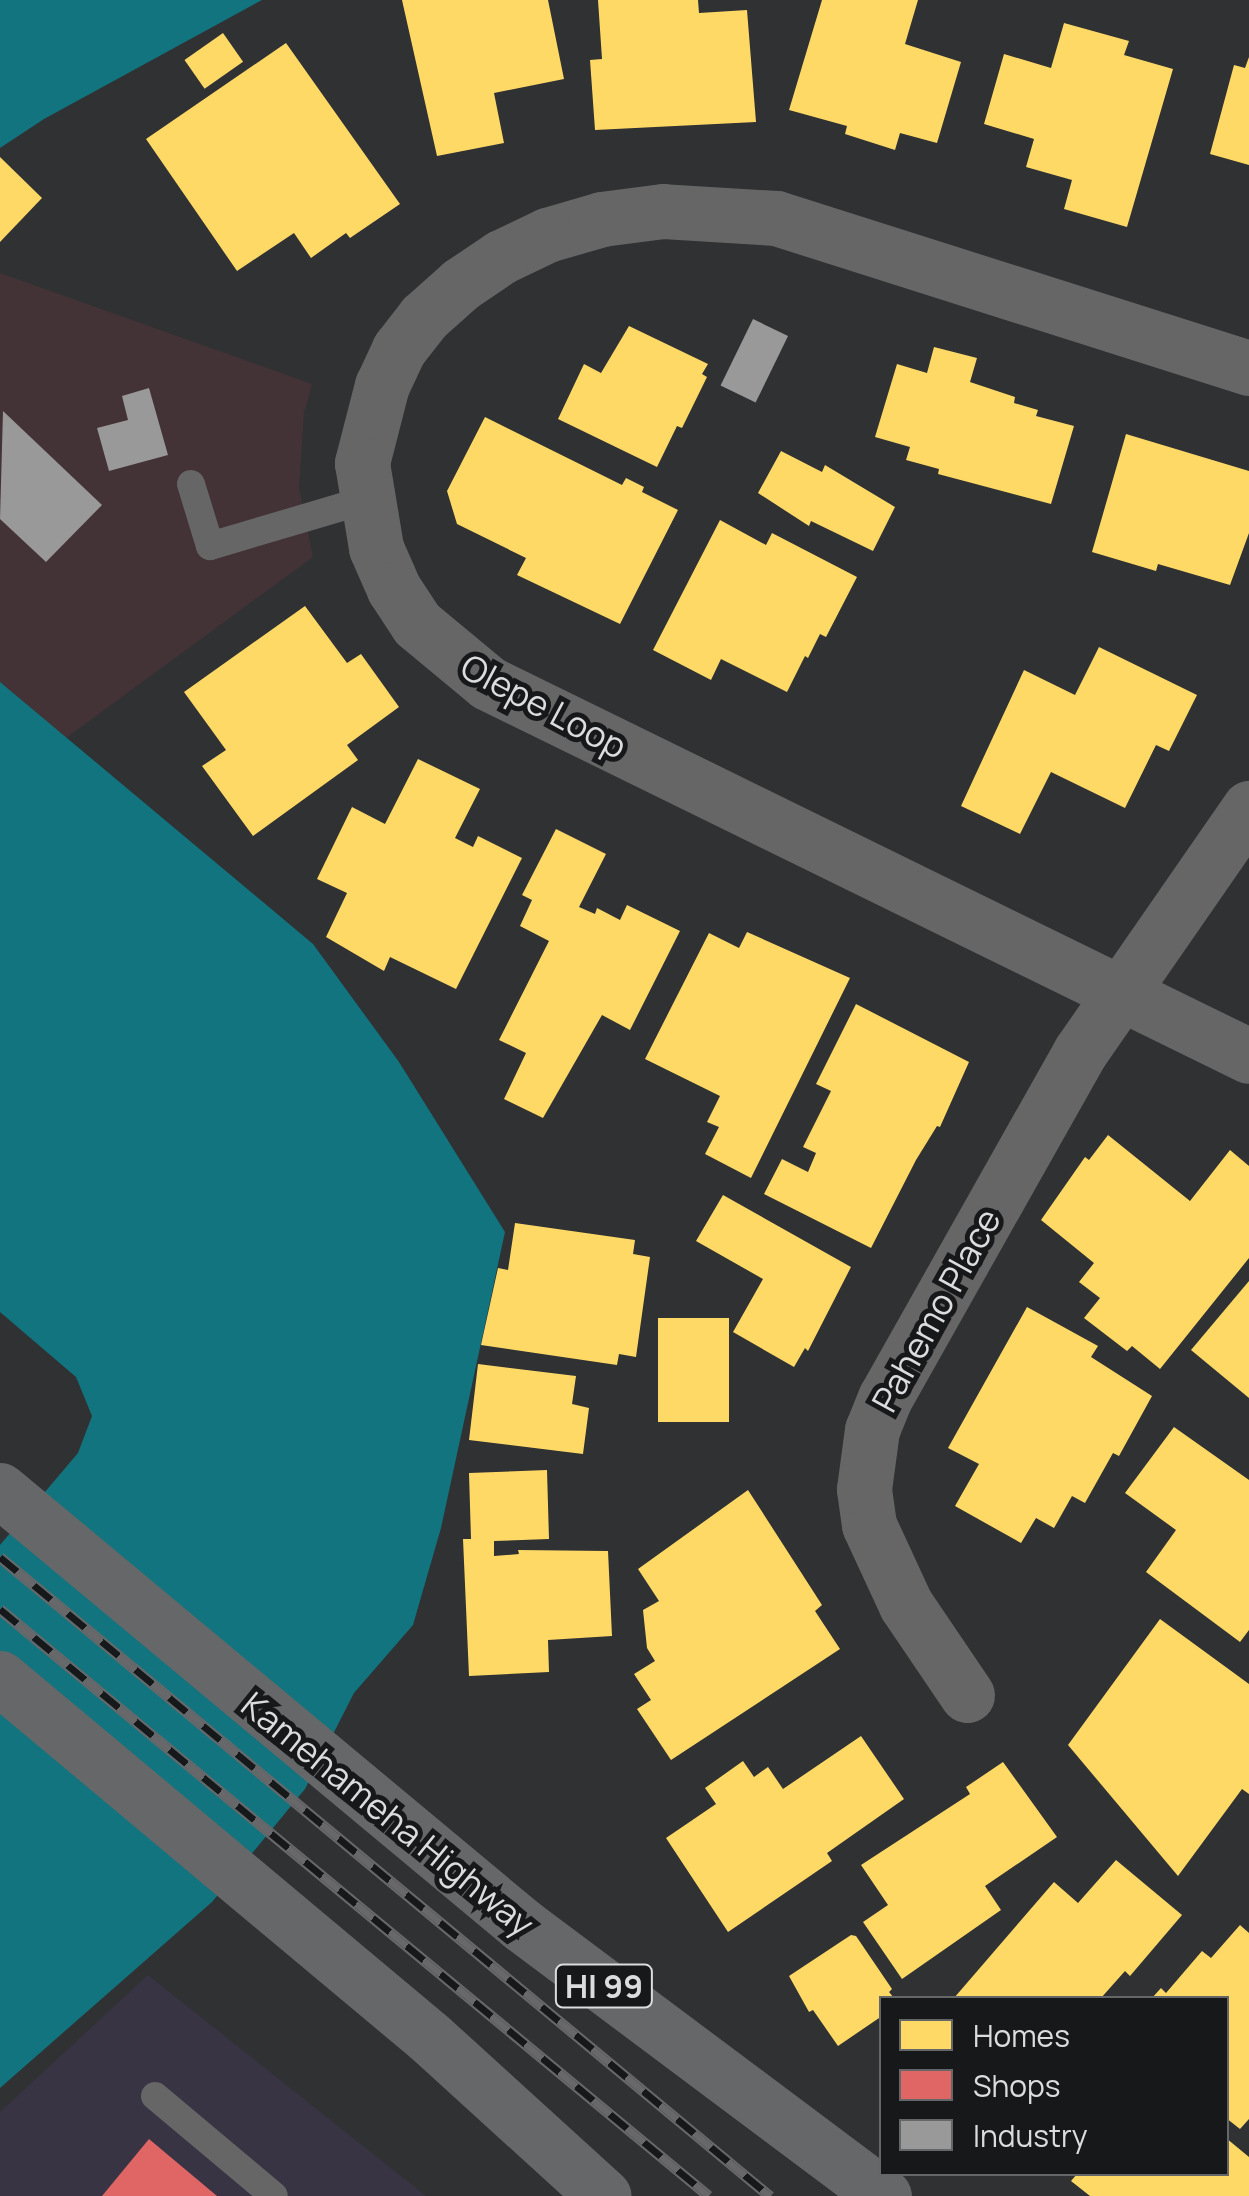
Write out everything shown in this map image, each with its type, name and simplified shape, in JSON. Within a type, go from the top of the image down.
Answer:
[{"type":"main road","name":"Kamehameha Highway","points":[[0,1490],[522,1925],[884,2196]]},
{"type":"main road","points":[[0,1678],[430,2037],[604,2196]]},
{"type":"street","name":"Olepe Loop","points":[[1249,368],[776,218],[663,211],[602,218],[547,235],[501,257],[424,317],[399,349],[382,384],[362,463],[365,500],[376,548],[394,589],[417,624],[488,683],[1249,1056]]},
{"type":"street","name":"Pahemo Place","points":[[966,1695],[906,1604],[870,1525],[866,1458],[885,1398],[1080,1052],[1249,808]]},
{"type":"lane","points":[[191,484],[210,546],[365,500]]},
{"type":"lane","points":[[155,2096],[274,2196]]},
{"type":"shaded area","points":[[0,273],[312,384],[304,413],[299,488],[313,557],[66,738],[0,682]]},
{"type":"shaded area","points":[[148,1975],[426,2196],[0,2196],[0,2112]]},
{"type":"water","points":[[0,0],[262,0],[44,119],[0,148]]},
{"type":"water","points":[[0,682],[313,944],[399,1062],[505,1232],[441,1528],[413,1625],[354,1693],[305,1789],[212,1902],[0,2088],[0,1545],[78,1453],[92,1416],[76,1377],[0,1312]]},
{"type":"building: Homes","points":[[402,0],[548,0],[564,79],[494,93],[504,143],[437,156]]},
{"type":"building: Homes","points":[[598,0],[698,0],[699,13],[747,10],[756,122],[595,130],[590,60],[602,59]]},
{"type":"building: Homes","points":[[822,0],[918,0],[905,44],[961,62],[937,143],[900,133],[895,150],[845,134],[847,126],[789,110]]},
{"type":"building: Homes","points":[[1064,23],[1129,41],[1124,55],[1173,69],[1127,227],[1064,209],[1072,180],[1026,167],[1034,139],[984,124],[1004,54],[1051,68]]},
{"type":"building: Homes","points":[[223,33],[243,62],[205,89],[184,60]]},
{"type":"building: Homes","points":[[286,43],[400,204],[350,238],[346,233],[311,258],[294,233],[237,271],[146,139]]},
{"type":"building: Homes","points":[[1249,57],[1249,165],[1210,154],[1234,65],[1245,68]]},
{"type":"building: Homes","points":[[0,157],[42,198],[0,242]]},
{"type":"building: Homes","points":[[629,326],[708,364],[702,374],[707,377],[682,428],[677,426],[657,467],[558,419],[584,364],[601,373]]},
{"type":"building: Homes","points":[[934,347],[977,358],[970,382],[1015,397],[1014,403],[1038,410],[1036,416],[1074,426],[1051,504],[938,474],[939,469],[906,460],[910,447],[875,437],[897,364],[927,373]]},
{"type":"building: Homes","points":[[485,417],[622,485],[626,478],[644,487],[642,492],[678,510],[620,624],[517,575],[526,558],[457,524],[447,491]]},
{"type":"building: Homes","points":[[1126,434],[1249,471],[1249,533],[1230,585],[1158,564],[1156,571],[1092,552]]},
{"type":"building: Homes","points":[[781,451],[822,472],[825,465],[895,507],[873,551],[811,521],[809,526],[758,493]]},
{"type":"building: Homes","points":[[720,520],[766,545],[772,533],[857,577],[826,637],[820,634],[787,692],[721,659],[711,680],[653,650]]},
{"type":"building: Homes","points":[[305,606],[347,663],[361,654],[399,707],[347,745],[358,760],[253,836],[202,766],[226,750],[184,692]]},
{"type":"building: Homes","points":[[1099,647],[1197,695],[1169,751],[1156,745],[1125,808],[1051,772],[1020,834],[961,806],[1024,670],[1075,695]]},
{"type":"building: Homes","points":[[418,759],[480,789],[455,838],[473,847],[478,836],[522,858],[456,989],[390,957],[384,971],[326,937],[347,893],[317,879],[352,807],[385,824]]},
{"type":"building: Homes","points":[[556,829],[606,854],[579,907],[595,914],[597,908],[620,920],[627,905],[680,931],[630,1030],[602,1015],[543,1118],[504,1099],[526,1053],[499,1040],[549,941],[520,926],[532,900],[522,895]]},
{"type":"building: Homes","points":[[747,932],[850,978],[751,1178],[705,1154],[719,1127],[707,1122],[720,1096],[645,1059],[709,933],[739,948]]},
{"type":"building: Homes","points":[[856,1004],[969,1062],[940,1127],[937,1126],[916,1160],[871,1248],[764,1194],[782,1159],[808,1172],[816,1153],[803,1147],[831,1091],[816,1084]]},
{"type":"building: Homes","points":[[1108,1135],[1190,1201],[1230,1150],[1249,1166],[1249,1258],[1160,1369],[1132,1346],[1127,1351],[1084,1318],[1100,1298],[1079,1282],[1094,1263],[1041,1220],[1085,1157],[1089,1160]]},
{"type":"building: Homes","points":[[723,1195],[851,1267],[808,1351],[805,1348],[794,1367],[733,1332],[763,1279],[696,1241]]},
{"type":"building: Homes","points":[[515,1223],[635,1240],[633,1254],[650,1257],[636,1357],[619,1354],[617,1365],[481,1345],[498,1268],[508,1270]]},
{"type":"building: Homes","points":[[1249,1281],[1249,1398],[1191,1350]]},
{"type":"building: Homes","points":[[1027,1307],[1098,1346],[1091,1357],[1152,1396],[1119,1456],[1113,1453],[1085,1503],[1072,1496],[1054,1528],[1036,1518],[1021,1543],[955,1506],[979,1464],[948,1448]]},
{"type":"building: Homes","points":[[658,1318],[729,1318],[729,1422],[658,1422]]},
{"type":"building: Homes","points":[[478,1364],[576,1376],[572,1404],[589,1408],[583,1454],[469,1440]]},
{"type":"building: Homes","points":[[1174,1427],[1249,1480],[1249,1630],[1240,1642],[1146,1572],[1176,1530],[1125,1493]]},
{"type":"building: Homes","points":[[547,1470],[549,1539],[494,1541],[494,1556],[519,1554],[518,1550],[608,1551],[612,1636],[548,1640],[549,1672],[469,1676],[463,1539],[471,1539],[469,1473]]},
{"type":"building: Homes","points":[[748,1490],[822,1605],[815,1611],[840,1649],[671,1760],[637,1709],[651,1700],[634,1674],[655,1661],[647,1648],[643,1610],[659,1601],[638,1569]]},
{"type":"building: Homes","points":[[1160,1619],[1249,1684],[1249,1794],[1242,1789],[1178,1876],[1068,1745]]},
{"type":"building: Homes","points":[[861,1736],[904,1799],[827,1853],[832,1861],[728,1932],[666,1838],[716,1804],[705,1788],[743,1761],[754,1777],[768,1767],[783,1789]]},
{"type":"building: Homes","points":[[1003,1762],[1057,1837],[985,1886],[1001,1910],[902,1979],[863,1922],[888,1905],[861,1865],[970,1794],[966,1787]]},
{"type":"building: Homes","points":[[1116,1860],[1182,1915],[1130,1976],[1125,1971],[1103,1996],[956,1996],[1054,1882],[1078,1903]]},
{"type":"building: Homes","points":[[1240,1925],[1249,1933],[1249,2119],[1240,2129],[1229,2120],[1229,1996],[1154,1996],[1161,1988],[1166,1993],[1202,1951],[1211,1958]]},
{"type":"building: Homes","points":[[851,1935],[856,1936],[892,1989],[889,1992],[892,1996],[879,1996],[879,2018],[838,2046],[813,2010],[809,2012],[789,1976]]},
{"type":"building: Homes","points":[[1229,2140],[1249,2157],[1249,2196],[1090,2196],[1071,2181],[1075,2176],[1229,2176]]},
{"type":"building: Shops","points":[[149,2139],[217,2196],[102,2196]]},
{"type":"building: Industry","points":[[753,319],[788,336],[756,403],[721,386]]},
{"type":"building: Industry","points":[[149,388],[168,455],[109,471],[97,428],[128,420],[122,396]]},
{"type":"building: Industry","points":[[3,411],[102,505],[46,562],[0,519]]},
{"type":"railway","points":[[0,1557],[770,2196]]},
{"type":"railway","points":[[0,1609],[709,2196]]}]
